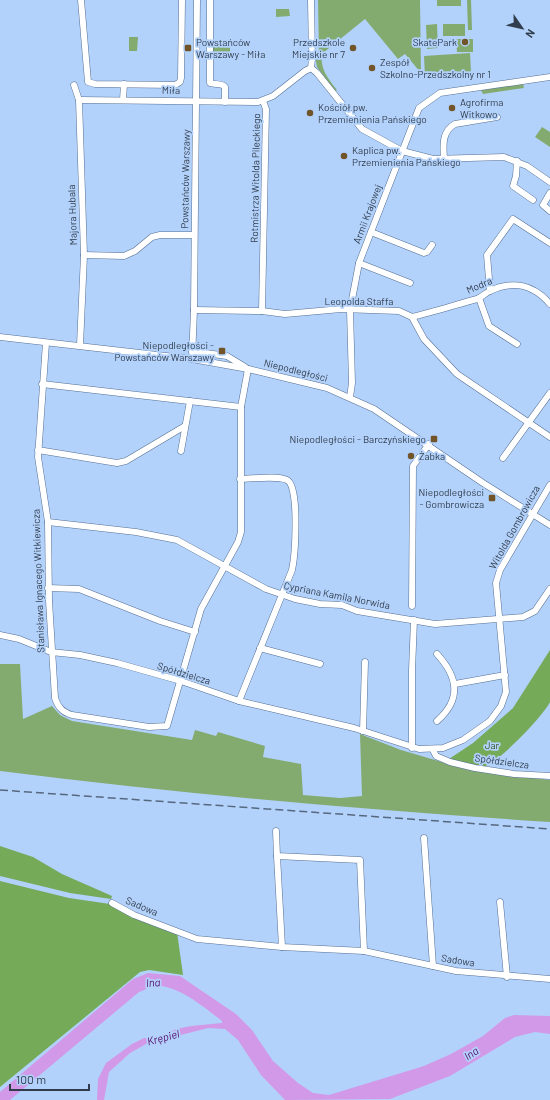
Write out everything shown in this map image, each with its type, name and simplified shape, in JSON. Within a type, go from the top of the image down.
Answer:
[{"type":"street","points":[[81,0],[88,82],[95,84],[175,85],[180,82],[182,0]]},
{"type":"street","name":"Powstańców Warszawy","points":[[192,359],[194,310],[197,0]]},
{"type":"street","points":[[210,0],[210,83],[225,87],[225,102]]},
{"type":"street","points":[[311,0],[311,68],[317,73],[362,129],[402,150],[421,157],[504,157],[527,166],[550,182]]},
{"type":"street","name":"Rotmistrza Witolda Pileckiego","points":[[262,311],[266,114],[263,101],[273,96],[311,68]]},
{"type":"street","name":"Armii Krajowej","points":[[350,397],[352,383],[350,310],[359,263],[402,150],[420,108],[440,93],[550,77]]},
{"type":"street","points":[[123,100],[124,84]]},
{"type":"street","name":"Majora Hubala","points":[[74,85],[79,100],[84,255],[80,345]]},
{"type":"street","name":"Miła","points":[[79,100],[225,102],[263,101]]},
{"type":"street","points":[[444,158],[444,136],[449,127],[454,124],[497,117]]},
{"type":"street","points":[[516,161],[516,176],[513,186],[533,200]]},
{"type":"street","points":[[550,193],[543,205],[550,212]]},
{"type":"street","points":[[490,291],[487,255],[513,219],[550,243]]},
{"type":"street","points":[[371,232],[424,253],[427,252],[432,245]]},
{"type":"street","points":[[84,255],[124,256],[135,251],[146,241],[156,236],[194,235]]},
{"type":"street","points":[[359,263],[410,283]]},
{"type":"street","name":"Modra","points":[[412,317],[479,298],[490,291],[506,285],[518,284],[533,289],[550,304]]},
{"type":"street","points":[[479,298],[489,326],[517,344]]},
{"type":"street","name":"Leopolda Staffa","points":[[194,310],[262,311],[285,314],[350,310],[399,311],[412,317]]},
{"type":"street","points":[[412,317],[424,339],[457,374],[550,437]]},
{"type":"street","name":"Niepodległości","points":[[0,338],[80,345],[192,359],[248,369],[311,383],[350,397],[374,409],[429,444],[483,483],[550,525]]},
{"type":"street","name":"Stanisława Ignacego Witkiewicza","points":[[46,343],[38,450],[48,522],[48,588],[55,698],[60,708],[65,712],[83,717],[149,727],[167,726],[181,681]]},
{"type":"street","points":[[181,681],[201,609],[236,548],[241,532],[240,407],[248,369],[227,356],[192,351]]},
{"type":"street","points":[[42,384],[240,407]]},
{"type":"street","points":[[503,458],[550,393]]},
{"type":"street","points":[[181,451],[190,401]]},
{"type":"street","points":[[38,450],[117,463],[126,460],[185,426]]},
{"type":"street","points":[[412,606],[413,466],[429,444]]},
{"type":"street","points":[[239,701],[280,595],[292,570],[295,556],[294,494],[291,484],[287,480],[278,478],[240,479]]},
{"type":"street","name":"Witolda Gombrowicza","points":[[412,748],[433,750],[449,746],[463,740],[490,721],[504,699],[506,692],[496,582],[500,570],[550,485]]},
{"type":"street","name":"Cypriana Kamila Norwida","points":[[48,522],[123,530],[177,540],[280,595],[320,604],[342,605],[357,611],[435,624],[522,617],[535,611],[550,589]]},
{"type":"street","points":[[48,588],[79,589],[160,621],[195,632]]},
{"type":"street","points":[[412,748],[412,670],[414,620]]},
{"type":"street","name":"Spółdzielcza","points":[[0,635],[19,639],[51,652],[87,656],[181,681],[239,701],[363,731],[412,748]]},
{"type":"street","points":[[260,648],[320,664]]},
{"type":"street","points":[[436,721],[449,708],[453,699],[455,684],[447,665],[437,654]]},
{"type":"street","points":[[363,731],[365,662]]},
{"type":"street","points":[[455,684],[504,675]]},
{"type":"street","name":"Spółdzielcza","points":[[433,750],[436,756],[450,762],[514,774],[550,776]]},
{"type":"street","points":[[276,831],[282,947]]},
{"type":"street","points":[[424,838],[433,966]]},
{"type":"street","points":[[277,856],[360,860],[364,952]]},
{"type":"street","points":[[500,902],[507,977]]},
{"type":"street","name":"Sadowa","points":[[112,903],[134,915],[189,937],[227,943],[364,952],[433,966],[507,977],[550,980]]},
{"type":"green space","points":[[318,0],[420,0],[421,73],[405,54],[398,59],[365,19],[323,53],[323,68],[337,90],[335,91],[317,67],[315,55],[319,55]]},
{"type":"green space","points":[[437,0],[461,0],[461,6],[437,6]]},
{"type":"green space","points":[[467,0],[471,0],[472,30],[468,30]]},
{"type":"green space","points":[[276,9],[289,9],[290,16],[276,17]]},
{"type":"green space","points":[[437,24],[438,48],[427,49],[426,25]]},
{"type":"green space","points":[[443,24],[465,24],[465,36],[443,36]]},
{"type":"green space","points":[[129,37],[138,37],[137,51],[129,51]]},
{"type":"green space","name":"SkatePark","points":[[456,39],[473,39],[473,52],[457,52]]},
{"type":"green space","points":[[213,42],[230,42],[230,53],[213,53]]},
{"type":"green space","points":[[470,53],[471,72],[425,77],[424,56]]},
{"type":"green space","points":[[523,84],[524,88],[483,94],[481,90]]},
{"type":"green space","points":[[542,127],[550,132],[550,147],[535,137]]},
{"type":"green space","name":"Jar","points":[[550,650],[550,702],[530,728],[498,758],[482,767],[474,767],[449,759],[473,743],[513,708]]},
{"type":"green space","points":[[0,664],[20,664],[23,719],[52,706],[60,715],[72,721],[192,740],[195,730],[216,736],[218,732],[265,746],[263,757],[301,764],[303,795],[340,798],[362,796],[360,734],[401,750],[469,770],[550,780],[550,822],[274,801],[0,771]]},
{"type":"green space","points":[[0,846],[33,857],[62,874],[112,896],[111,899],[70,893],[0,876]]},
{"type":"green space","points":[[0,881],[69,898],[110,904],[177,932],[183,975],[149,970],[140,972],[0,1087]]},
{"type":"water","points":[[148,973],[180,976],[236,1014],[252,1030],[273,1061],[298,1083],[313,1093],[329,1095],[424,1066],[451,1054],[483,1036],[505,1018],[514,1015],[550,1016],[550,1034],[535,1032],[515,1037],[450,1076],[390,1099],[285,1100],[261,1075],[238,1040],[225,1029],[208,1028],[146,1044],[130,1053],[109,1072],[104,1100],[97,1100],[98,1079],[106,1063],[132,1044],[144,1038],[163,1036],[176,1029],[222,1023],[222,1021],[180,992],[162,986],[153,986],[139,992],[10,1100],[0,1100],[0,1092],[133,979]]},
{"type":"railway","points":[[0,790],[550,829]]},
{"type":"place","name":"SkatePark","points":[[465,42]]},
{"type":"place","name":"Powstańców Warszawy - Miła","points":[[188,48]]},
{"type":"place","name":"Przedszkole Miejskie nr 7","points":[[353,48]]},
{"type":"place","name":"Zespół Szkolno-Przedszkolny nr 1","points":[[372,68]]},
{"type":"place","name":"Agrofirma Witkowo","points":[[452,108]]},
{"type":"place","name":"Kościół pw. Przemienienia Pańskiego","points":[[310,113]]},
{"type":"place","name":"Kaplica pw. Przemienienia Pańskiego","points":[[344,156]]},
{"type":"place","name":"Niepodległości - Powstańców Warszawy","points":[[222,351]]},
{"type":"place","name":"Niepodległości - Barczyńskiego","points":[[434,439]]},
{"type":"place","name":"Żabka","points":[[411,456]]},
{"type":"place","name":"Niepodległości - Gombrowicza","points":[[492,498]]},
{"type":"water label","name":"Ina","points":[[153,982]]},
{"type":"water label","name":"Krępiel","points":[[163,1037]]},
{"type":"water label","name":"Ina","points":[[471,1053]]}]
